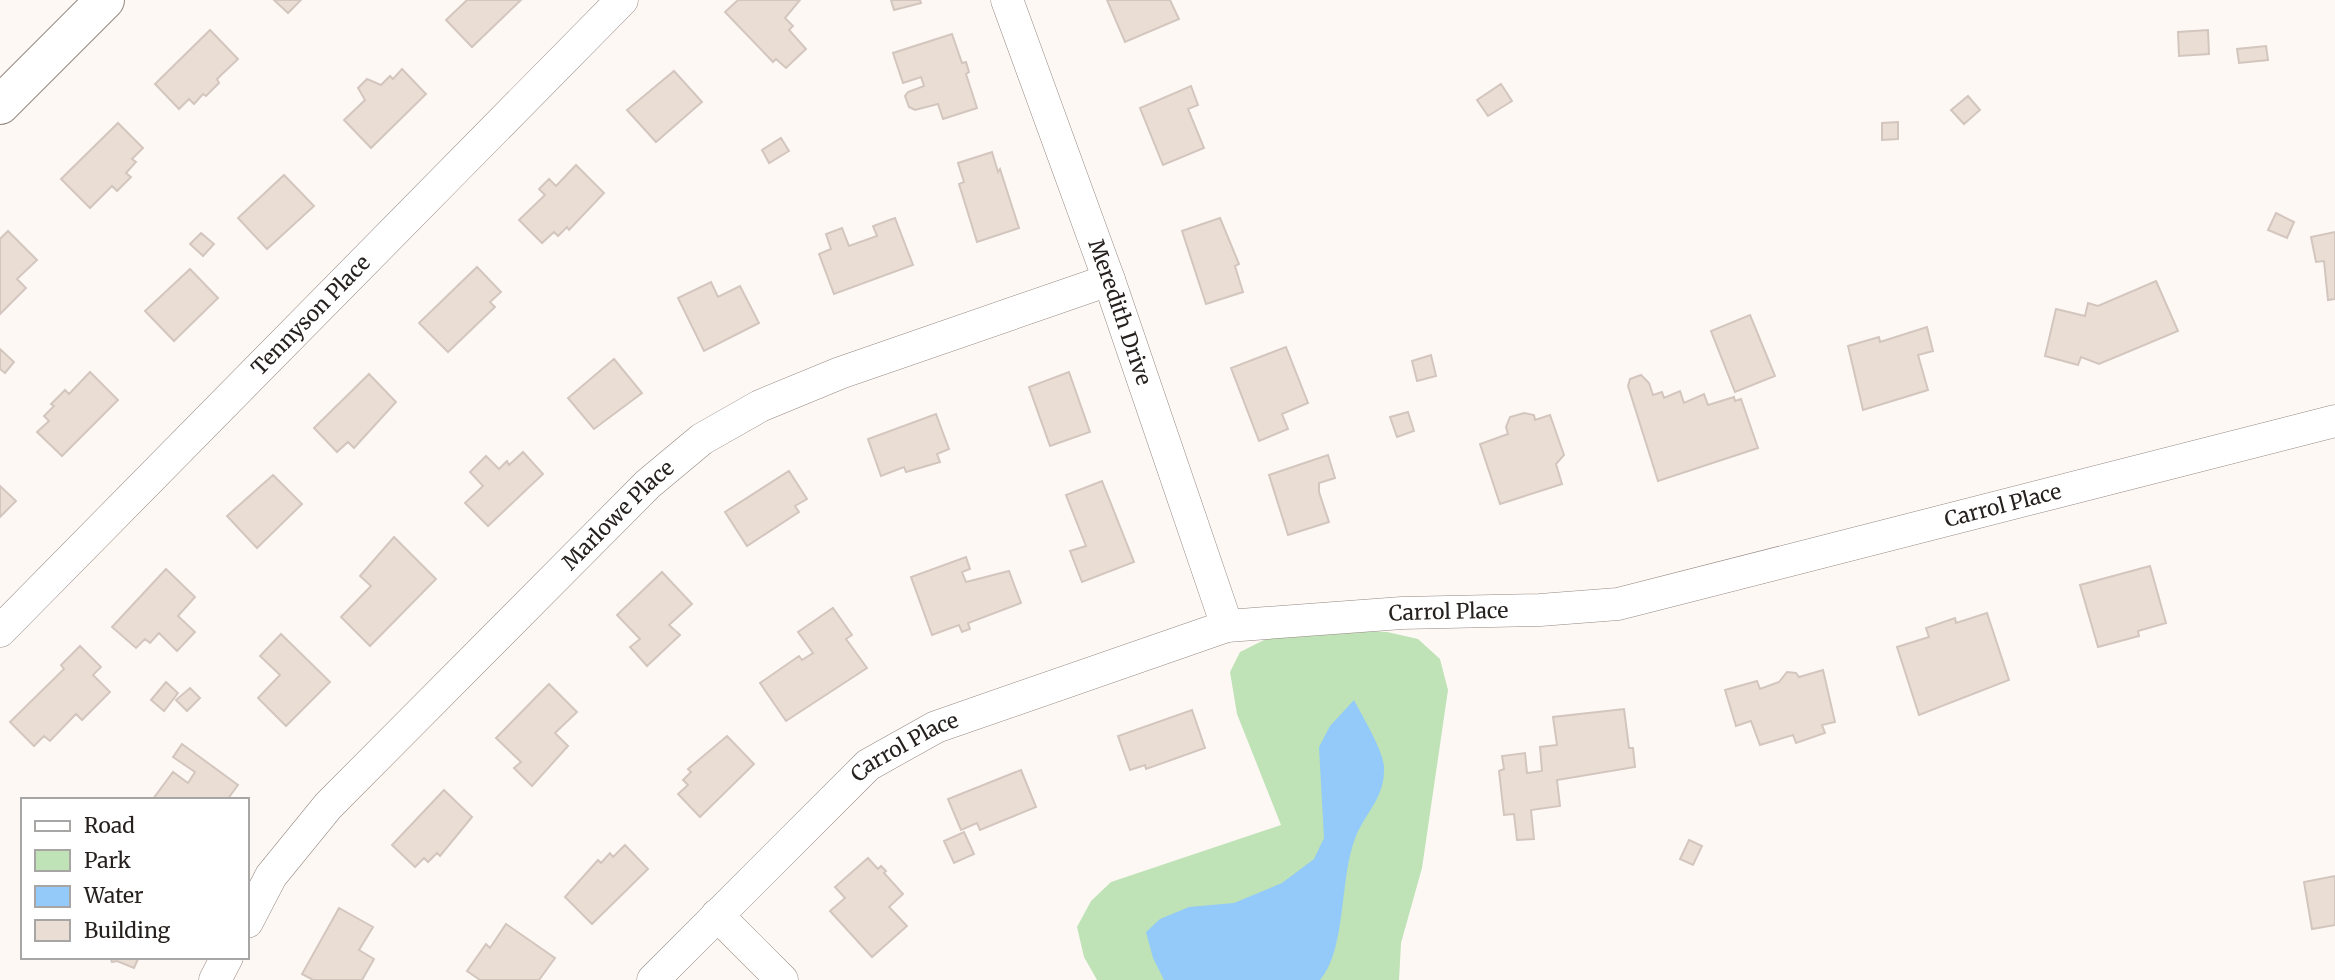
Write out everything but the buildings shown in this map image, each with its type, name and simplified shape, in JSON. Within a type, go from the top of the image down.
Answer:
[{"type":"street","points":[[0,105],[105,0]]},
{"type":"street","name":"Tennyson Place","points":[[0,631],[622,0]]},
{"type":"street","name":"Meredith Drive","points":[[1007,0],[1109,280],[1227,626]]},
{"type":"street","name":"Marlowe Place","points":[[248,920],[271,876],[328,806],[648,484],[702,439],[760,406],[840,373],[1109,280]]},
{"type":"street","name":"Carrol Place","points":[[653,980],[868,765],[936,727],[1227,626],[1618,604],[2335,421]]},
{"type":"street","points":[[717,915],[782,980]]},
{"type":"street","points":[[215,980],[226,959]]},
{"type":"green space","points":[[1335,629],[1387,632],[1418,639],[1440,659],[1448,690],[1422,868],[1401,943],[1399,980],[1097,980],[1084,957],[1077,927],[1091,901],[1111,882],[1281,825],[1237,714],[1230,672],[1240,652],[1280,632]]},
{"type":"water","points":[[1354,700],[1380,752],[1384,768],[1378,796],[1360,827],[1351,853],[1339,932],[1329,967],[1320,980],[1164,980],[1153,958],[1146,932],[1160,919],[1189,907],[1234,903],[1282,883],[1314,859],[1324,838],[1319,747],[1330,726]]}]
